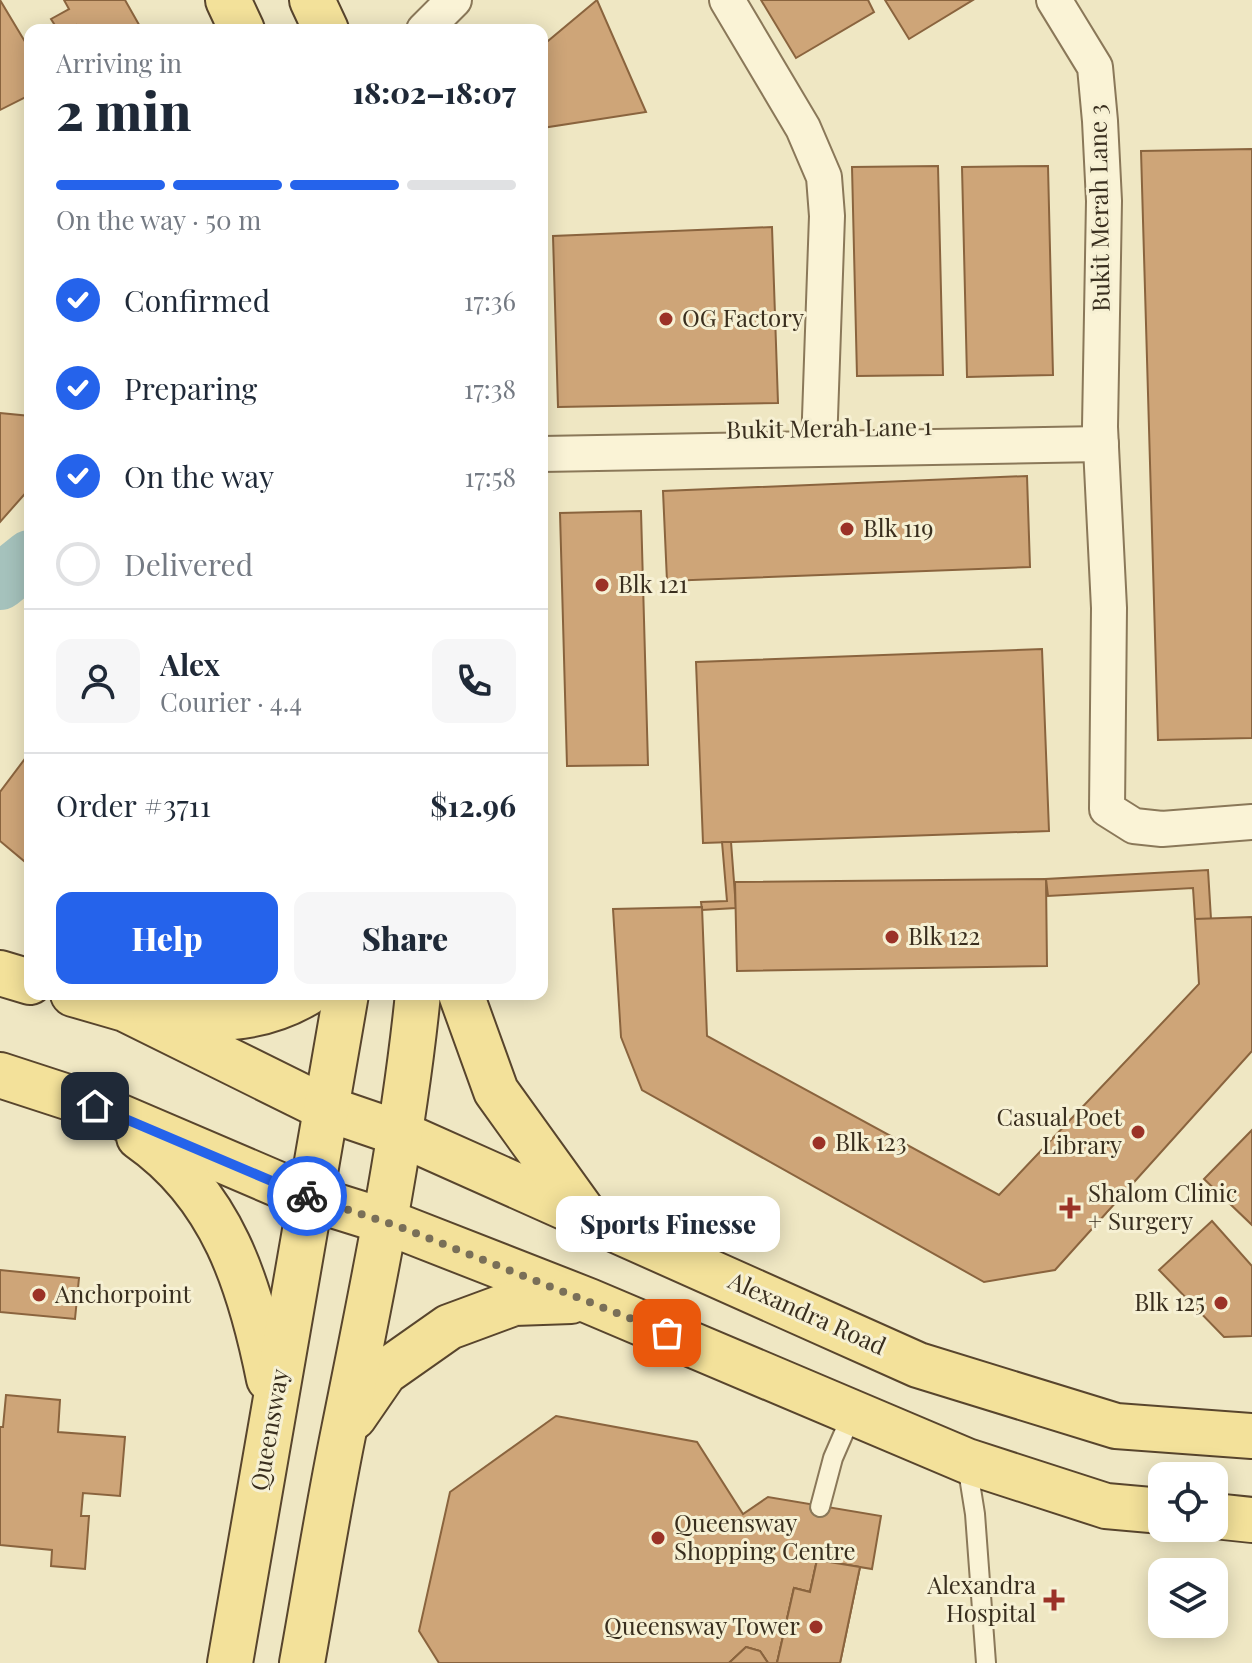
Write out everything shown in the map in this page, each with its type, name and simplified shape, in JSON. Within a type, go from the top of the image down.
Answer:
[{"type":"main road","points":[[228,0],[239,24]]},
{"type":"main road","points":[[312,0],[323,24]]},
{"type":"main road","points":[[0,973],[24,980]]},
{"type":"main road","name":"Alexandra Road","points":[[94,1000],[125,1009],[325,1108],[401,1134],[918,1365],[1116,1426],[1252,1436]]},
{"type":"main road","points":[[125,1009],[211,1020],[276,1011],[295,1000]]},
{"type":"main road","name":"Queensway","points":[[230,1663],[345,1000]]},
{"type":"main road","points":[[302,1663],[343,1432],[387,1222],[417,1000]]},
{"type":"main road","points":[[463,1000],[496,1091],[584,1214]]},
{"type":"main road","points":[[0,1075],[95,1106],[310,1198],[387,1222],[589,1301],[967,1461],[1106,1506],[1148,1510]]},
{"type":"main road","points":[[95,1106],[172,1160],[222,1227],[256,1315],[274,1403]]},
{"type":"main road","points":[[343,1432],[385,1372],[449,1327],[514,1303],[589,1301]]},
{"type":"main road","points":[[1228,1517],[1252,1520]]},
{"type":"street","points":[[430,24],[454,0]]},
{"type":"street","points":[[727,0],[803,128],[824,177],[827,216],[820,437]]},
{"type":"street","name":"Bukit Merah Lane 3","points":[[1054,0],[1095,67],[1098,91],[1104,201],[1101,436]]},
{"type":"street","name":"Bukit Merah Lane 1","points":[[548,431],[820,437],[1101,436]]},
{"type":"street","points":[[1101,436],[1109,608],[1107,809],[1134,826],[1162,829],[1252,822]]},
{"type":"street","name":"Bukit Merah Lane 1","points":[[548,454],[820,437]]},
{"type":"lane","points":[[820,1507],[833,1458],[853,1411]]},
{"type":"lane","points":[[967,1461],[975,1514],[986,1663]]},
{"type":"building","points":[[0,0],[24,40],[24,98],[0,110]]},
{"type":"building","points":[[64,0],[125,0],[139,24],[54,24],[51,19],[69,9]]},
{"type":"building","points":[[597,0],[646,112],[548,127],[548,41]]},
{"type":"building","points":[[761,0],[868,0],[874,12],[796,58]]},
{"type":"building","points":[[885,0],[973,0],[909,39]]},
{"type":"building","points":[[1252,149],[1252,738],[1158,740],[1141,151]]},
{"type":"building","points":[[938,166],[943,375],[857,376],[852,167]]},
{"type":"building","points":[[1048,166],[1053,375],[967,377],[962,167]]},
{"type":"building","name":"OG Factory","points":[[772,227],[778,403],[558,407],[553,236]]},
{"type":"building","points":[[0,413],[24,415],[24,495],[0,522]]},
{"type":"building","name":"Blk 119","points":[[1027,476],[1030,567],[667,581],[663,491]]},
{"type":"building","name":"Blk 121","points":[[641,511],[648,765],[567,766],[560,513]]},
{"type":"building","points":[[1042,649],[1049,831],[703,843],[696,662]]},
{"type":"building","points":[[24,760],[24,861],[0,841],[0,792]]},
{"type":"building","points":[[722,842],[731,842],[736,908],[702,910],[701,902],[727,901]]},
{"type":"building","points":[[1208,870],[1211,919],[1195,919],[1193,888],[1048,896],[1046,879]]},
{"type":"building","name":"Blk 122","points":[[1046,879],[1047,966],[737,971],[735,882]]},
{"type":"building","name":"Blk 123","points":[[702,907],[707,1036],[999,1195],[1199,984],[1195,919],[1252,917],[1252,1051],[1055,1270],[984,1282],[642,1090],[621,1037],[613,909]]},
{"type":"building","points":[[1252,1130],[1252,1225],[1204,1179]]},
{"type":"building","name":"Blk 125","points":[[1212,1221],[1252,1266],[1252,1336],[1224,1337],[1159,1270]]},
{"type":"building","name":"Anchorpoint","points":[[0,1270],[79,1278],[75,1319],[0,1312]]},
{"type":"building","points":[[6,1395],[60,1400],[58,1432],[125,1437],[120,1496],[83,1493],[81,1516],[89,1516],[85,1569],[51,1566],[52,1550],[0,1545],[0,1427],[3,1427]]},
{"type":"building","name":"Queensway Shopping Centre","points":[[556,1416],[697,1442],[743,1514],[768,1497],[881,1516],[872,1569],[817,1560],[810,1592],[794,1588],[777,1663],[768,1663],[760,1651],[746,1647],[729,1663],[439,1663],[419,1631],[450,1492]]},
{"type":"building","name":"Queensway Tower","points":[[817,1560],[860,1567],[840,1663],[777,1663],[794,1588],[810,1592]]},
{"type":"building","name":"Queensway Tower","points":[[817,1560],[860,1567],[840,1663],[777,1663],[794,1588],[810,1592]]},
{"type":"building","name":"Queensway Tower","points":[[746,1647],[760,1651],[768,1663],[729,1663]]},
{"type":"building","name":"Queensway Tower","points":[[746,1647],[760,1651],[768,1663],[729,1663]]},
{"type":"waterway","points":[[0,582],[24,563]]},
{"type":"way so far","points":[[307,1196],[403,1228],[667,1333]]},
{"type":"place","name":"OG Factory","points":[[666,319]]},
{"type":"place","name":"Blk 119","points":[[847,529]]},
{"type":"place","name":"Blk 121","points":[[602,585]]},
{"type":"place","name":"Blk 122","points":[[892,937]]},
{"type":"place","name":"Casual Poet Library","points":[[1138,1132]]},
{"type":"place","name":"Blk 123","points":[[819,1143]]},
{"type":"place","name":"Shalom Clinic + Surgery","points":[[1070,1208]]},
{"type":"place","name":"Anchorpoint","points":[[39,1295]]},
{"type":"place","name":"Blk 125","points":[[1221,1303]]},
{"type":"place","name":"Sports Finesse","points":[[667,1333]]},
{"type":"place","name":"Queensway Shopping Centre","points":[[658,1538]]},
{"type":"place","name":"Alexandra Hospital","points":[[1054,1600]]},
{"type":"place","name":"Queensway Tower","points":[[816,1627]]},
{"type":"route","points":[[95,1106],[307,1196]]}]
